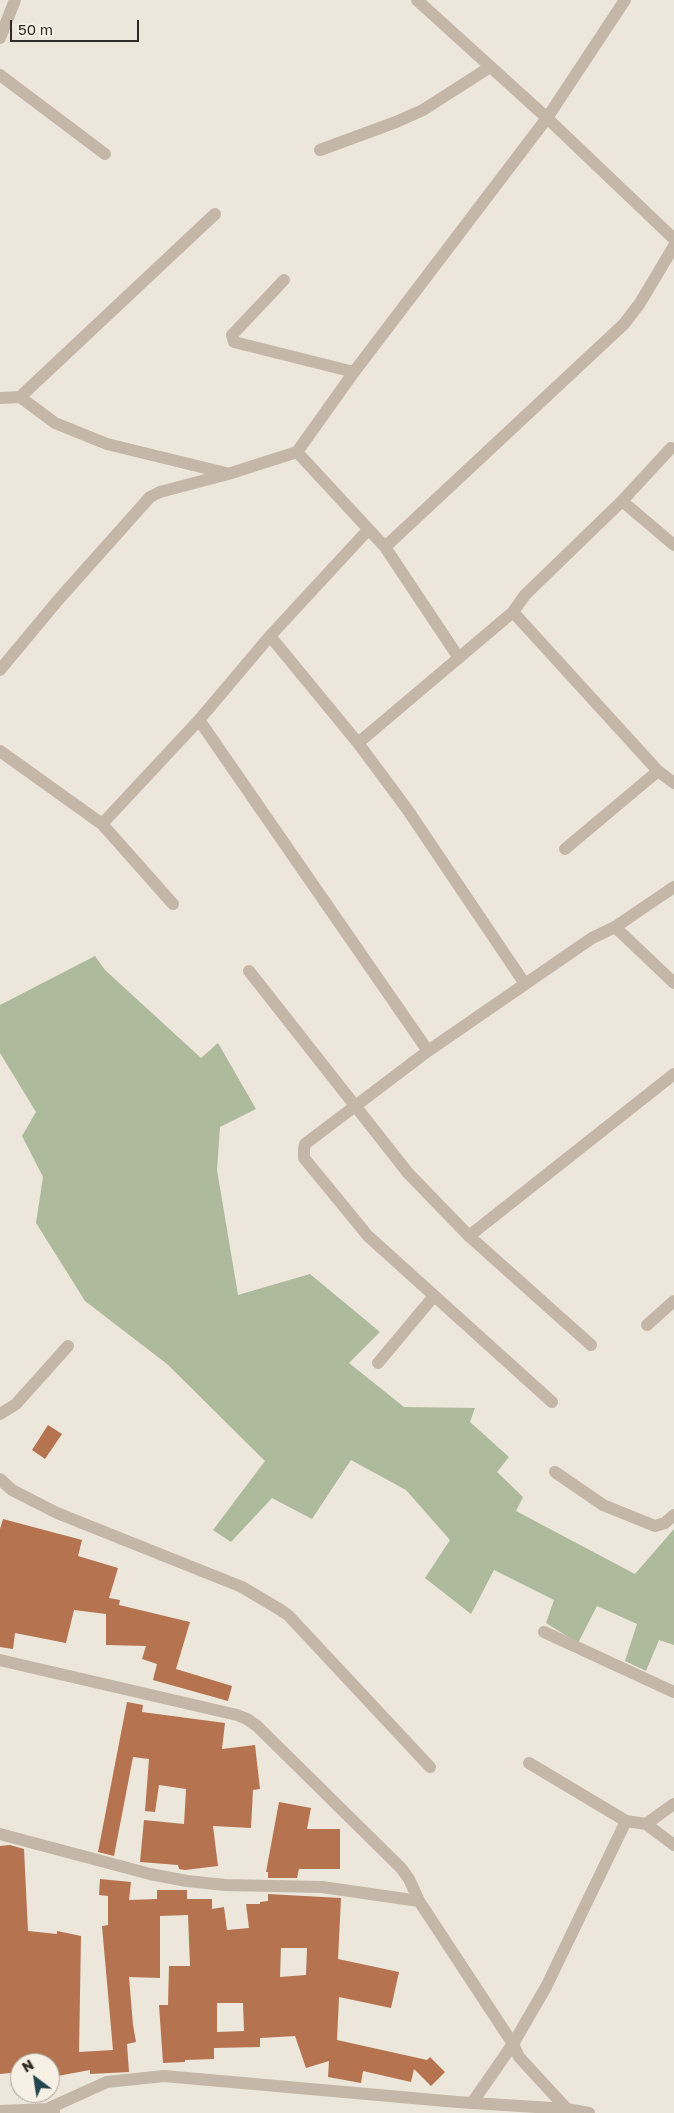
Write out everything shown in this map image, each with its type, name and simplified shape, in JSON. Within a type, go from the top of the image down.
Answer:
[{"type":"street","points":[[0,38],[15,0]]},
{"type":"street","points":[[416,0],[547,118],[674,238]]},
{"type":"street","points":[[0,670],[53,606],[150,497],[160,492],[228,474],[297,452],[354,372],[547,118],[625,0]]},
{"type":"street","points":[[320,150],[423,110],[490,67]]},
{"type":"street","points":[[0,75],[105,154]]},
{"type":"street","points":[[20,397],[215,214]]},
{"type":"street","points":[[386,547],[624,324],[640,303],[674,246]]},
{"type":"street","points":[[284,280],[232,334],[234,342],[354,372]]},
{"type":"street","points":[[0,398],[20,397],[55,423],[107,444],[228,474]]},
{"type":"street","points":[[358,743],[512,612],[525,595],[622,501],[671,448]]},
{"type":"street","points":[[297,452],[368,530],[386,547],[459,658]]},
{"type":"street","points":[[622,501],[674,545]]},
{"type":"street","points":[[102,824],[199,720],[270,636],[368,530]]},
{"type":"street","points":[[512,612],[658,771],[674,783]]},
{"type":"street","points":[[270,636],[358,743],[407,809],[525,984]]},
{"type":"street","points":[[199,720],[428,1051]]},
{"type":"street","points":[[0,751],[102,824],[173,904]]},
{"type":"street","points":[[566,849],[658,771]]},
{"type":"street","points":[[552,1402],[368,1236],[304,1158],[305,1144],[428,1051],[592,938],[615,927],[674,887]]},
{"type":"street","points":[[615,927],[674,983]]},
{"type":"street","points":[[249,971],[353,1106],[408,1173],[469,1236],[591,1345]]},
{"type":"street","points":[[469,1236],[674,1074]]},
{"type":"street","points":[[378,1363],[434,1296]]},
{"type":"street","points":[[647,1325],[674,1302]]},
{"type":"street","points":[[0,1414],[16,1404],[68,1346]]},
{"type":"street","points":[[555,1472],[603,1505],[655,1526],[665,1523],[674,1514]]},
{"type":"street","points":[[0,1479],[12,1490],[57,1514],[242,1587],[288,1615],[430,1767]]},
{"type":"street","points":[[544,1632],[674,1692]]},
{"type":"street","points":[[0,1660],[247,1719],[257,1726],[401,1868],[525,2065],[567,2109]]},
{"type":"street","points":[[529,1762],[626,1821],[646,1824],[674,1845]]},
{"type":"street","points":[[646,1824],[674,1804]]},
{"type":"street","points":[[472,2103],[513,2044],[546,1987],[626,1821]]},
{"type":"street","points":[[0,1834],[150,1874],[187,1881],[225,1885],[322,1887],[420,1901]]},
{"type":"street","points":[[0,2111],[52,2111],[107,2082],[164,2076],[454,2108],[472,2103],[567,2109],[588,2113]]},
{"type":"green space","points":[[95,956],[105,970],[201,1058],[218,1043],[256,1109],[220,1127],[217,1170],[238,1295],[310,1274],[380,1332],[349,1363],[404,1407],[475,1408],[470,1422],[509,1457],[497,1472],[523,1497],[516,1511],[635,1574],[674,1529],[674,1645],[659,1640],[646,1671],[625,1661],[637,1624],[597,1606],[578,1643],[546,1623],[554,1600],[494,1570],[471,1614],[425,1578],[450,1540],[406,1490],[351,1460],[312,1519],[272,1498],[231,1542],[213,1530],[265,1461],[167,1364],[85,1301],[36,1223],[43,1177],[22,1136],[36,1112],[0,1053],[0,1005]]},
{"type":"building","points":[[48,1425],[62,1434],[45,1459],[32,1450]]},
{"type":"building","points":[[3,1519],[82,1540],[78,1556],[118,1568],[109,1598],[120,1600],[119,1605],[190,1622],[176,1669],[232,1686],[228,1701],[153,1680],[157,1664],[142,1659],[146,1646],[106,1645],[106,1614],[74,1610],[66,1643],[15,1633],[13,1649],[0,1647],[0,1529]]},
{"type":"building","points":[[127,1702],[143,1705],[142,1712],[225,1723],[222,1749],[255,1745],[260,1789],[253,1790],[251,1828],[213,1826],[218,1866],[185,1870],[179,1869],[178,1865],[140,1862],[144,1820],[184,1824],[186,1789],[159,1785],[155,1812],[145,1811],[149,1759],[133,1757],[114,1856],[98,1852]]},
{"type":"building","points":[[279,1802],[311,1808],[307,1829],[340,1829],[340,1869],[299,1869],[297,1878],[268,1878],[268,1872],[266,1872]]},
{"type":"building","points":[[10,1845],[24,1849],[28,1931],[57,1934],[57,1931],[81,1936],[79,2052],[113,2050],[102,1926],[108,1925],[108,1896],[99,1895],[100,1879],[131,1882],[129,1900],[157,1899],[157,1890],[187,1890],[187,1899],[212,1899],[212,1909],[224,1907],[227,1930],[249,1928],[246,1904],[260,1904],[260,1902],[268,1901],[268,1894],[341,1898],[338,1959],[399,1972],[391,2008],[339,1997],[337,2040],[427,2060],[430,2057],[445,2072],[431,2086],[414,2069],[411,2082],[363,2071],[361,2083],[328,2077],[329,2061],[306,2068],[295,2036],[260,2038],[260,2047],[214,2048],[214,2059],[163,2063],[159,2005],[168,2005],[169,1966],[190,1966],[188,1915],[160,1916],[160,1978],[129,1977],[136,2042],[127,2044],[129,2072],[90,2074],[90,2070],[60,2076],[60,2053],[10,2053],[10,2073],[0,2074],[0,1846]],"holes":[[[281,1948],[307,1948],[306,1975],[280,1977]],[[217,2003],[243,2003],[244,2031],[217,2032]]]}]
